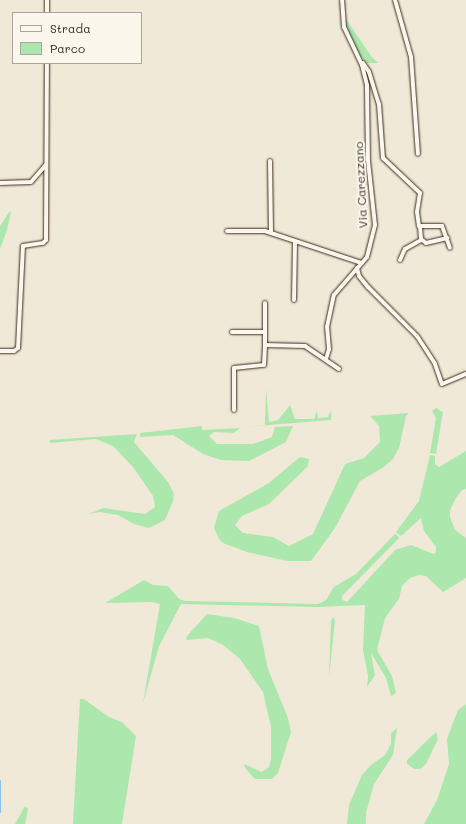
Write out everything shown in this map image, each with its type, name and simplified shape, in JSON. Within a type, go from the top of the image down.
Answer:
[{"type":"street","points":[[47,0],[47,12]]},
{"type":"street","name":"Via Carezzano","points":[[326,359],[329,349],[327,327],[334,297],[338,288],[362,263],[370,251],[375,218],[368,161],[369,99],[361,62],[344,27],[342,0]]},
{"type":"street","points":[[395,0],[411,57],[418,154]]},
{"type":"street","points":[[361,62],[368,70],[379,104],[383,158],[421,195],[417,212],[421,240]]},
{"type":"street","points":[[0,351],[14,351],[18,348],[23,246],[46,241],[47,64]]},
{"type":"street","points":[[270,161],[271,233]]},
{"type":"street","points":[[0,183],[31,182],[46,165]]},
{"type":"street","points":[[420,227],[440,224],[450,248]]},
{"type":"street","points":[[227,231],[258,230],[271,233],[362,263]]},
{"type":"street","points":[[421,240],[426,243],[447,238]]},
{"type":"street","points":[[400,260],[405,249],[421,240]]},
{"type":"street","points":[[294,300],[295,242]]},
{"type":"street","points":[[357,268],[359,276],[368,288],[415,332],[427,350],[442,384],[466,374]]},
{"type":"street","points":[[234,410],[234,368],[264,365],[265,303]]},
{"type":"street","points":[[232,332],[265,332]]},
{"type":"street","points":[[265,345],[304,345],[339,369]]},
{"type":"green space","points":[[344,16],[371,56],[378,63],[367,63],[359,54],[346,27]]},
{"type":"green space","points":[[9,212],[11,212],[7,230],[0,249],[0,226]]},
{"type":"green space","points":[[266,388],[269,422],[278,420],[290,405],[295,419],[314,419],[317,411],[318,418],[328,417],[331,410],[331,420],[246,427],[265,425]]},
{"type":"green space","points":[[436,408],[443,412],[436,454],[430,453],[436,418],[432,411]]},
{"type":"green space","points":[[409,413],[406,416],[399,448],[393,459],[384,467],[360,481],[335,528],[311,561],[287,561],[247,552],[223,543],[219,539],[214,528],[219,511],[269,483],[300,457],[309,459],[308,466],[269,504],[242,516],[235,525],[243,533],[273,537],[289,546],[313,534],[345,464],[364,458],[380,442],[379,426],[370,416]]},
{"type":"green space","points":[[202,426],[202,430],[241,428],[233,433],[214,432],[209,436],[217,444],[253,444],[272,437],[275,427],[293,426],[286,442],[249,461],[221,460],[203,454],[173,435],[140,437],[140,433]]},
{"type":"green space","points":[[137,434],[134,442],[168,482],[174,494],[173,501],[165,520],[149,528],[134,524],[118,515],[100,512],[89,514],[103,508],[145,514],[155,507],[153,496],[133,467],[113,446],[96,439],[50,443],[50,440]]},
{"type":"green space","points":[[466,451],[466,489],[462,490],[456,498],[450,510],[450,517],[455,530],[466,538],[466,578],[443,592],[426,576],[419,575],[410,578],[402,586],[399,599],[385,618],[377,650],[392,676],[396,693],[391,696],[386,678],[371,653],[375,675],[367,687],[368,676],[363,650],[365,605],[317,607],[181,604],[159,646],[143,703],[160,604],[153,602],[105,603],[144,580],[153,585],[168,586],[179,599],[185,601],[318,604],[326,600],[334,587],[356,574],[395,534],[397,535],[399,538],[342,596],[342,600],[347,602],[395,550],[411,545],[434,554],[436,552],[436,547],[424,531],[421,518],[401,536],[396,532],[419,501],[430,455],[435,456],[435,464],[439,467]]},
{"type":"green space","points":[[207,614],[234,618],[259,626],[268,669],[288,718],[291,732],[278,773],[272,779],[255,779],[245,768],[244,764],[262,772],[269,767],[271,759],[271,727],[263,692],[240,659],[223,645],[208,638],[186,640],[187,636]]},
{"type":"green space","points":[[333,617],[335,620],[329,678],[331,621]]},
{"type":"green space","points":[[80,699],[84,699],[109,717],[122,722],[136,736],[122,824],[73,824]]},
{"type":"green space","points":[[466,704],[466,824],[424,824],[437,800],[449,764],[447,739],[458,710]]},
{"type":"green space","points":[[397,728],[393,755],[374,784],[366,813],[366,824],[347,824],[349,805],[362,775],[371,765],[385,755],[391,744],[391,733]]},
{"type":"green space","points":[[436,732],[438,739],[426,764],[420,769],[414,769],[407,764],[407,760]]},
{"type":"green space","points":[[25,806],[28,809],[25,824],[15,824]]},
{"type":"waterway","points":[[0,780],[0,812]]}]
